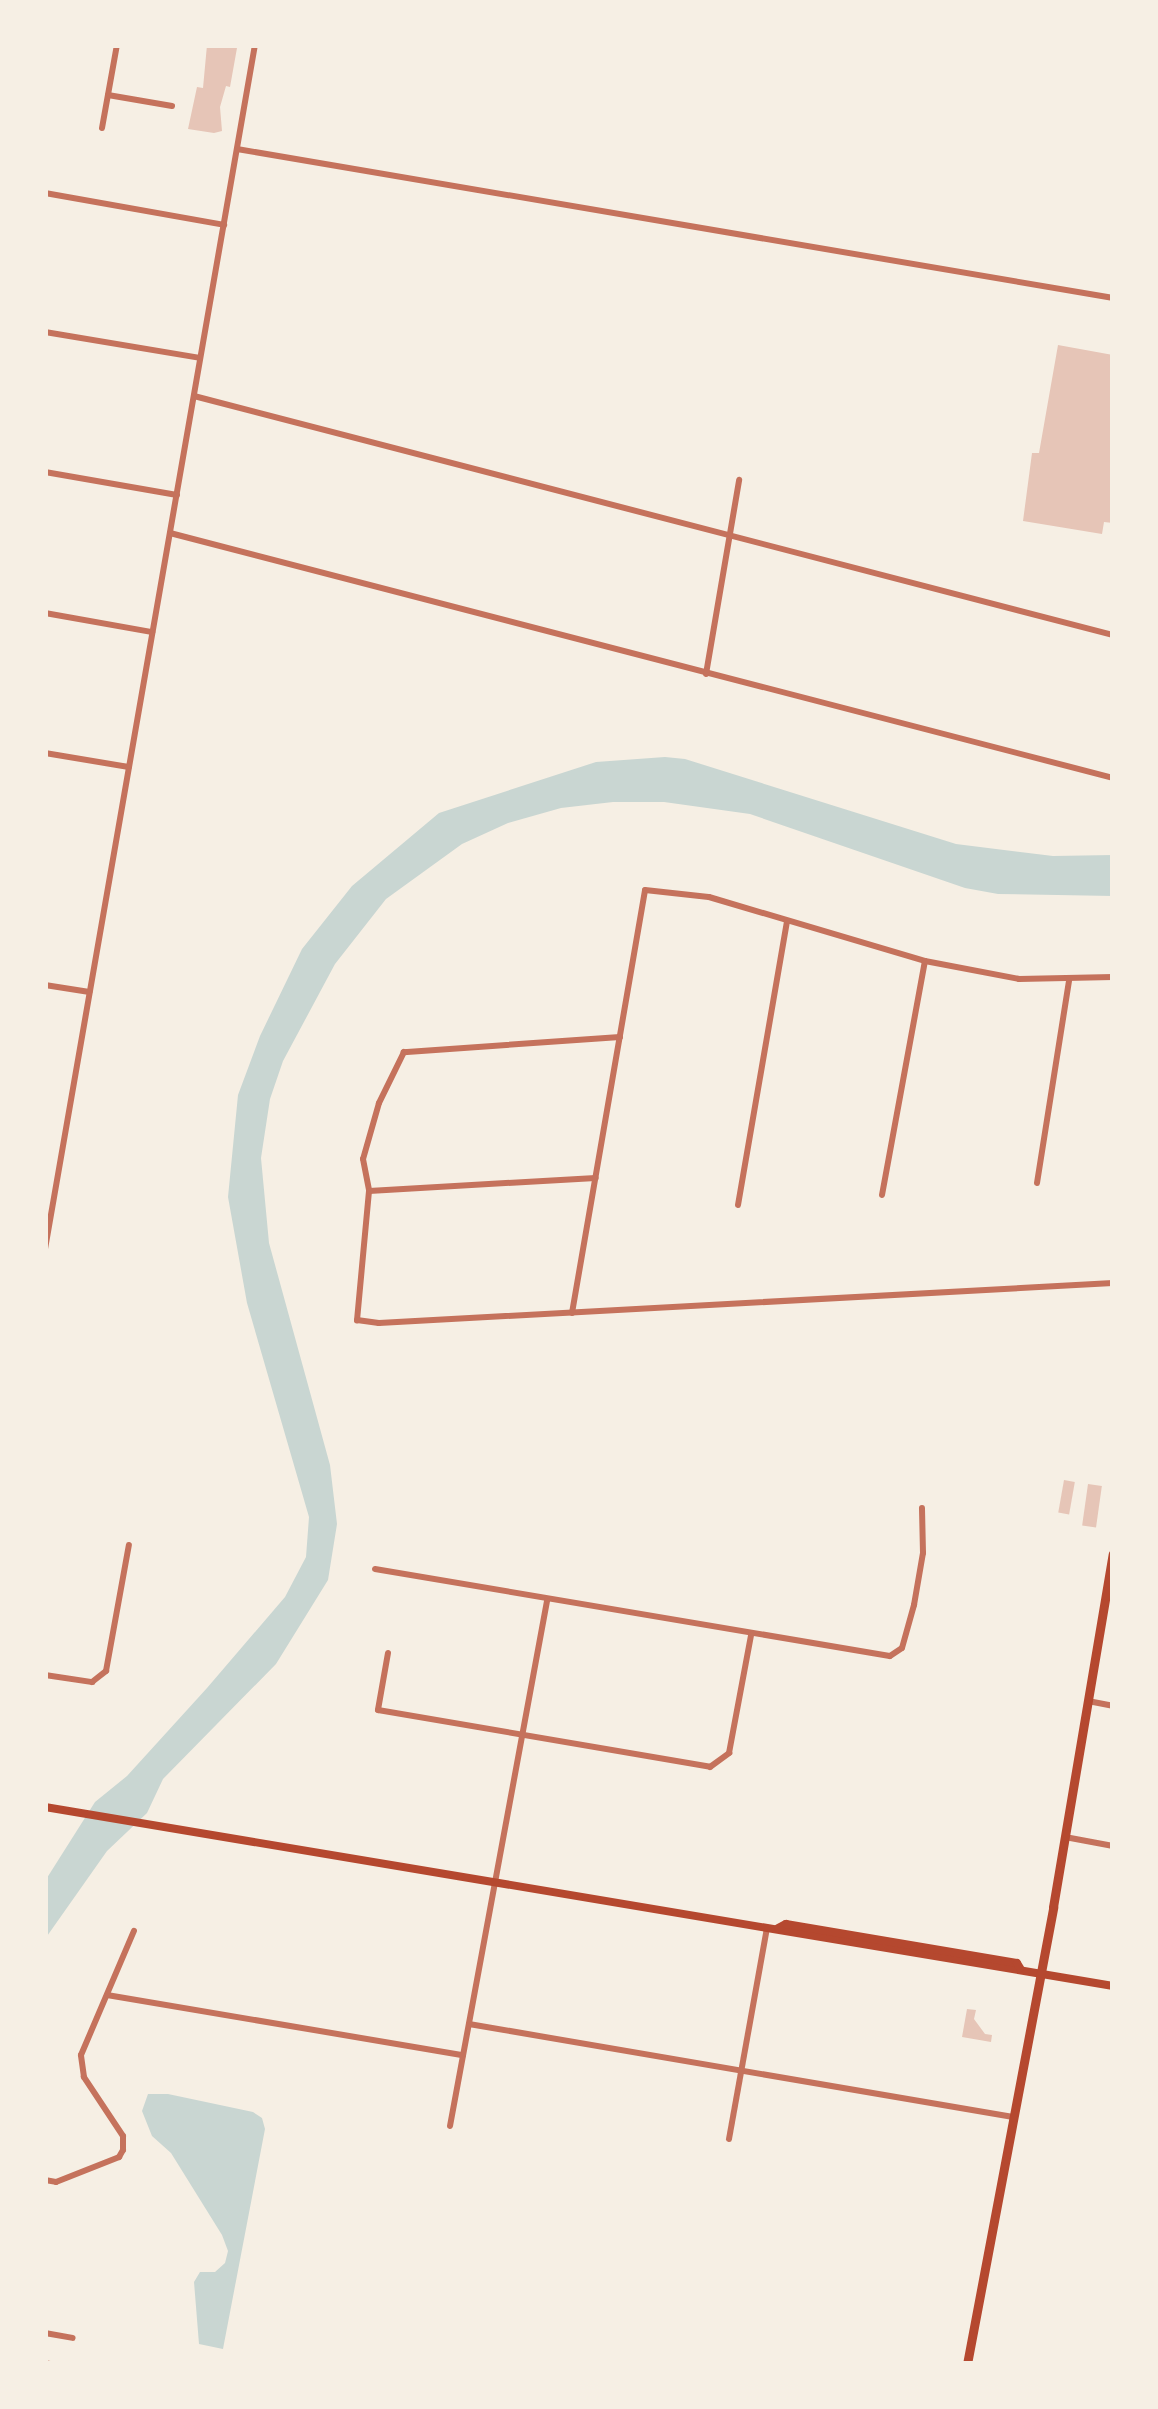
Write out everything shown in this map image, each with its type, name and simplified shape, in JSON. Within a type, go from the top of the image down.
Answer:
[{"type":"main road","points":[[968,2364],[1113,1554]]},
{"type":"main road","points":[[45,1807],[768,1926],[782,1933],[912,1956],[1014,1972],[1018,1965],[1113,1986]]},
{"type":"street","points":[[102,128],[117,45]]},
{"type":"street","points":[[45,1248],[256,45]]},
{"type":"street","points":[[108,95],[172,106]]},
{"type":"street","points":[[237,149],[1113,298]]},
{"type":"street","points":[[45,193],[224,224]]},
{"type":"street","points":[[45,332],[200,358]]},
{"type":"street","points":[[194,396],[1113,634]]},
{"type":"street","points":[[45,472],[176,495]]},
{"type":"street","points":[[706,674],[739,480]]},
{"type":"street","points":[[170,533],[1113,778]]},
{"type":"street","points":[[45,613],[152,632]]},
{"type":"street","points":[[45,753],[129,767]]},
{"type":"street","points":[[572,1313],[646,890],[709,897],[925,961],[1018,979],[1113,977]]},
{"type":"street","points":[[738,1205],[787,922]]},
{"type":"street","points":[[882,1196],[925,961]]},
{"type":"street","points":[[1037,1183],[1069,980]]},
{"type":"street","points":[[45,984],[90,992]]},
{"type":"street","points":[[620,1036],[404,1052],[378,1103],[363,1159],[369,1191],[357,1320],[379,1323],[1113,1284]]},
{"type":"street","points":[[369,1191],[596,1178]]},
{"type":"street","points":[[375,1568],[751,1635],[882,1656],[897,1655],[906,1639],[923,1553],[922,1508]]},
{"type":"street","points":[[45,1675],[83,1681],[100,1679],[110,1662],[129,1545]]},
{"type":"street","points":[[450,2126],[547,1601]]},
{"type":"street","points":[[388,1653],[378,1710],[689,1766],[718,1765],[729,1753],[751,1635]]},
{"type":"street","points":[[1088,1701],[1113,1706]]},
{"type":"street","points":[[1065,1838],[1113,1846]]},
{"type":"street","points":[[729,2138],[768,1926]]},
{"type":"street","points":[[45,2180],[56,2182],[119,2157],[123,2150],[123,2136],[84,2076],[81,2055],[134,1931]]},
{"type":"street","points":[[107,1995],[463,2055]]},
{"type":"street","points":[[469,2024],[1014,2118]]},
{"type":"street","points":[[45,2333],[73,2338]]},
{"type":"shaded area","points":[[685,759],[956,844],[1053,856],[1113,855],[1113,896],[998,894],[965,888],[750,814],[664,802],[613,802],[561,808],[508,823],[462,844],[386,899],[335,964],[283,1061],[270,1099],[261,1158],[269,1243],[330,1465],[337,1524],[328,1580],[276,1664],[163,1779],[147,1813],[107,1851],[45,1939],[45,1881],[95,1802],[127,1776],[207,1688],[285,1597],[306,1557],[309,1517],[247,1303],[228,1197],[238,1095],[260,1036],[302,949],[352,886],[439,813],[596,762]]},
{"type":"shaded area","points":[[148,2094],[168,2094],[253,2112],[262,2118],[265,2129],[223,2349],[199,2344],[194,2282],[200,2272],[215,2272],[225,2263],[228,2251],[171,2153],[152,2136],[142,2111]]},
{"type":"building","points":[[207,45],[237,48],[230,87],[226,86],[220,107],[222,131],[214,133],[188,129],[197,87],[203,88]]},
{"type":"building","points":[[1058,345],[1113,355],[1113,523],[1104,522],[1102,534],[1023,521],[1032,453],[1039,453]]},
{"type":"building","points":[[1064,1480],[1075,1482],[1069,1514],[1058,1512]]},
{"type":"building","points":[[1088,1484],[1102,1486],[1096,1528],[1082,1526]]},
{"type":"building","points":[[967,2009],[976,2010],[974,2019],[985,2034],[992,2035],[991,2042],[962,2037]]},
{"type":"railway","points":[[45,2361],[61,2364]]}]
